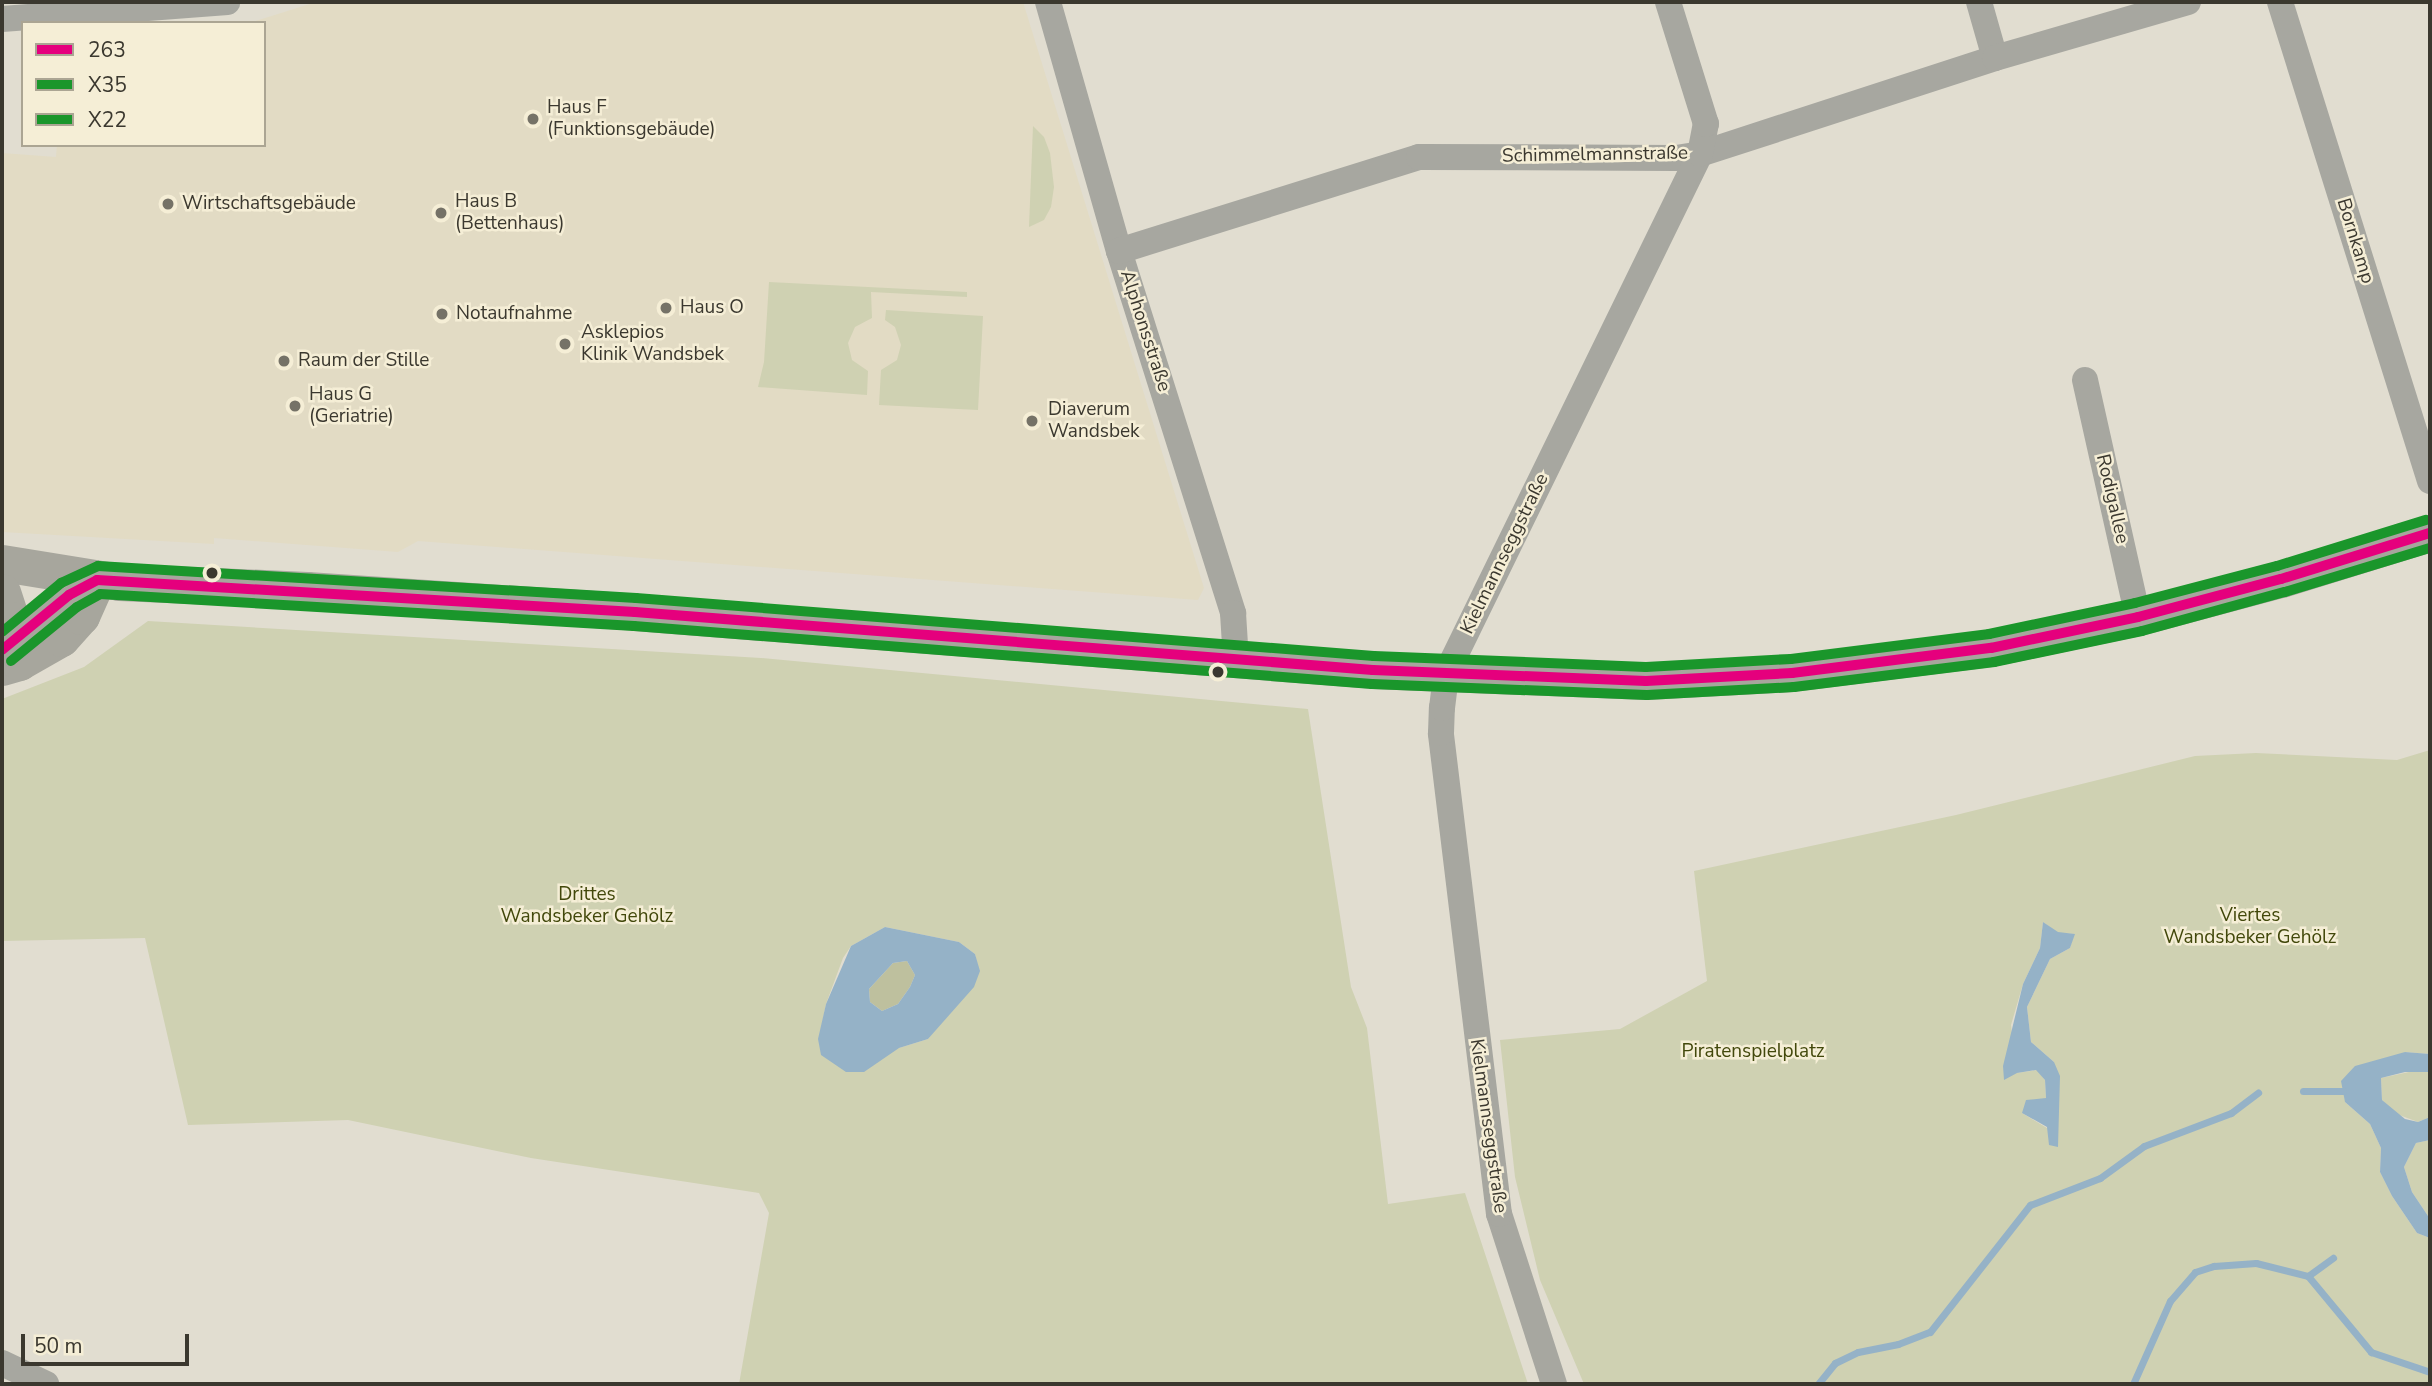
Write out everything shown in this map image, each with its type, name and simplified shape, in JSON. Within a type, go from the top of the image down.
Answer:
[{"type":"main road","points":[[2,563],[97,580],[635,612],[1236,660],[1447,674],[1646,681],[1792,673],[1991,648],[2138,617],[2281,579],[2430,533]]},
{"type":"main road","points":[[4,654],[69,595],[97,580]]},
{"type":"main road","points":[[2,592],[11,620],[4,654]]},
{"type":"street","name":"Alphonsstraße","points":[[1048,2],[1119,251],[1233,613],[1236,660]]},
{"type":"street","name":"Kielmannseggstraße","points":[[1554,1384],[1499,1214],[1441,733],[1447,674],[1700,154],[1706,124],[1668,2]]},
{"type":"street","points":[[1979,2],[1995,58]]},
{"type":"street","name":"Schimmelmannstraße","points":[[1119,251],[1419,157],[1676,158],[1700,154],[1995,58],[2188,2]]},
{"type":"street","name":"Bornkamp","points":[[2280,2],[2430,481]]},
{"type":"street","points":[[2,19],[217,3]]},
{"type":"street","name":"Rodigallee","points":[[2085,380],[2138,617]]},
{"type":"street","points":[[2,1363],[37,1380]]},
{"type":"street","points":[[2,1384],[37,1380]]},
{"type":"shaded area","name":"Asklepios Klinik Wandsbek","points":[[316,2],[1023,2],[1204,588],[1198,600],[418,541],[398,552],[214,538],[214,544],[2,532],[2,153],[56,157],[57,147],[266,147],[266,21],[255,21]]},
{"type":"green space","points":[[1033,126],[1044,137],[1050,153],[1054,187],[1051,207],[1044,220],[1029,227]]},
{"type":"green space","points":[[769,282],[967,292],[967,297],[871,292],[872,318],[855,327],[848,343],[852,360],[868,371],[867,395],[758,387],[764,362]]},
{"type":"green space","points":[[886,310],[983,316],[978,410],[879,405],[881,370],[897,360],[901,345],[895,327],[885,320]]},
{"type":"green space","name":"Drittes Wandsbeker Gehölz","points":[[148,621],[761,658],[1308,709],[1351,987],[1367,1028],[1388,1204],[1465,1193],[1528,1384],[739,1384],[769,1213],[759,1193],[531,1158],[348,1120],[188,1125],[145,938],[2,941],[2,699],[84,667]],"holes":[[[885,927],[959,942],[975,954],[979,971],[928,1039],[899,1048],[819,1039],[826,1004],[843,958],[851,946]]]},
{"type":"green space","name":"Viertes Wandsbeker Gehölz","points":[[2430,750],[2430,1054],[2405,1052],[2345,1102],[2370,1124],[2381,1148],[2380,1172],[2392,1196],[2417,1233],[2430,1238],[2430,1384],[1584,1384],[1540,1280],[1515,1177],[1500,1040],[1620,1029],[1707,981],[1694,871],[1956,815],[2195,756],[2256,753],[2397,760]],"holes":[[[2043,922],[2058,933],[2074,934],[2070,948],[2050,959],[2027,1007],[2031,1042],[2054,1062],[2047,1128],[2022,1113],[2046,1098],[2045,1080],[2037,1070],[2017,1073],[2011,1025],[2023,984],[2040,948]]]},
{"type":"green space","points":[[907,961],[915,975],[910,987],[898,1004],[882,1011],[870,1002],[869,989],[893,963]]},
{"type":"green space","points":[[2423,1069],[2430,1072],[2430,1117],[2418,1122],[2394,1113],[2382,1100],[2381,1078]]},
{"type":"green space","points":[[2430,1140],[2430,1219],[2412,1192],[2404,1167],[2416,1143]]},
{"type":"water","points":[[2043,922],[2058,932],[2075,934],[2070,948],[2050,959],[2027,1007],[2031,1042],[2054,1062],[2060,1076],[2058,1147],[2049,1145],[2047,1127],[2022,1113],[2026,1100],[2046,1098],[2045,1080],[2036,1070],[2017,1073],[2004,1080],[2003,1066],[2023,984],[2040,948]]},
{"type":"water","points":[[885,927],[959,942],[975,954],[980,971],[974,987],[928,1039],[899,1048],[864,1072],[846,1072],[821,1055],[818,1039],[826,1004],[851,946]],"holes":[[[907,961],[915,975],[898,1004],[882,1011],[870,1002],[869,989],[893,963]]]},
{"type":"water","points":[[2405,1052],[2430,1054],[2430,1072],[2405,1072],[2381,1078],[2382,1100],[2405,1119],[2418,1122],[2430,1117],[2430,1140],[2416,1143],[2404,1167],[2412,1192],[2430,1219],[2430,1238],[2417,1233],[2392,1196],[2380,1172],[2381,1148],[2370,1124],[2345,1102],[2341,1081],[2355,1066]]},
{"type":"waterway","points":[[2303,1091],[2343,1091]]},
{"type":"waterway","points":[[1818,1384],[1835,1363],[1858,1352],[1898,1344],[1930,1332],[2030,1205],[2100,1178],[2144,1146],[2231,1113],[2258,1093]]},
{"type":"waterway","points":[[2308,1276],[2333,1258]]},
{"type":"waterway","points":[[2133,1384],[2170,1301],[2195,1272],[2214,1266],[2256,1263],[2308,1276],[2371,1352],[2430,1372]]},
{"type":"transit line","name":"X22","points":[[2,632],[61,583],[98,566],[636,598],[1374,656],[1646,667],[1791,659],[1989,634],[2135,603],[2277,566],[2426,520]]},
{"type":"transit line","name":"263","points":[[2,650],[69,595],[97,580],[635,612],[1373,670],[1646,681],[1792,673],[1991,648],[2138,617],[2281,579],[2430,533]]},
{"type":"transit line","name":"X35","points":[[11,661],[77,607],[100,594],[634,626],[1372,684],[1647,695],[1794,687],[1994,662],[2142,631],[2285,592],[2430,548]]},
{"type":"place","name":"Haus F (Funktionsgebäude)","points":[[533,119]]},
{"type":"place","name":"Wirtschaftsgebäude","points":[[168,204]]},
{"type":"place","name":"Haus B (Bettenhaus)","points":[[441,213]]},
{"type":"place","name":"Haus O","points":[[666,308]]},
{"type":"place","name":"Notaufnahme","points":[[442,314]]},
{"type":"place","name":"Asklepios Klinik Wandsbek","points":[[565,344]]},
{"type":"place","name":"Raum der Stille","points":[[284,361]]},
{"type":"place","name":"Haus G (Geriatrie)","points":[[295,406]]},
{"type":"place","name":"Diaverum Wandsbek","points":[[1032,421]]},
{"type":"park label","name":"Piratenspielplatz","points":[[1753,1052]]}]
